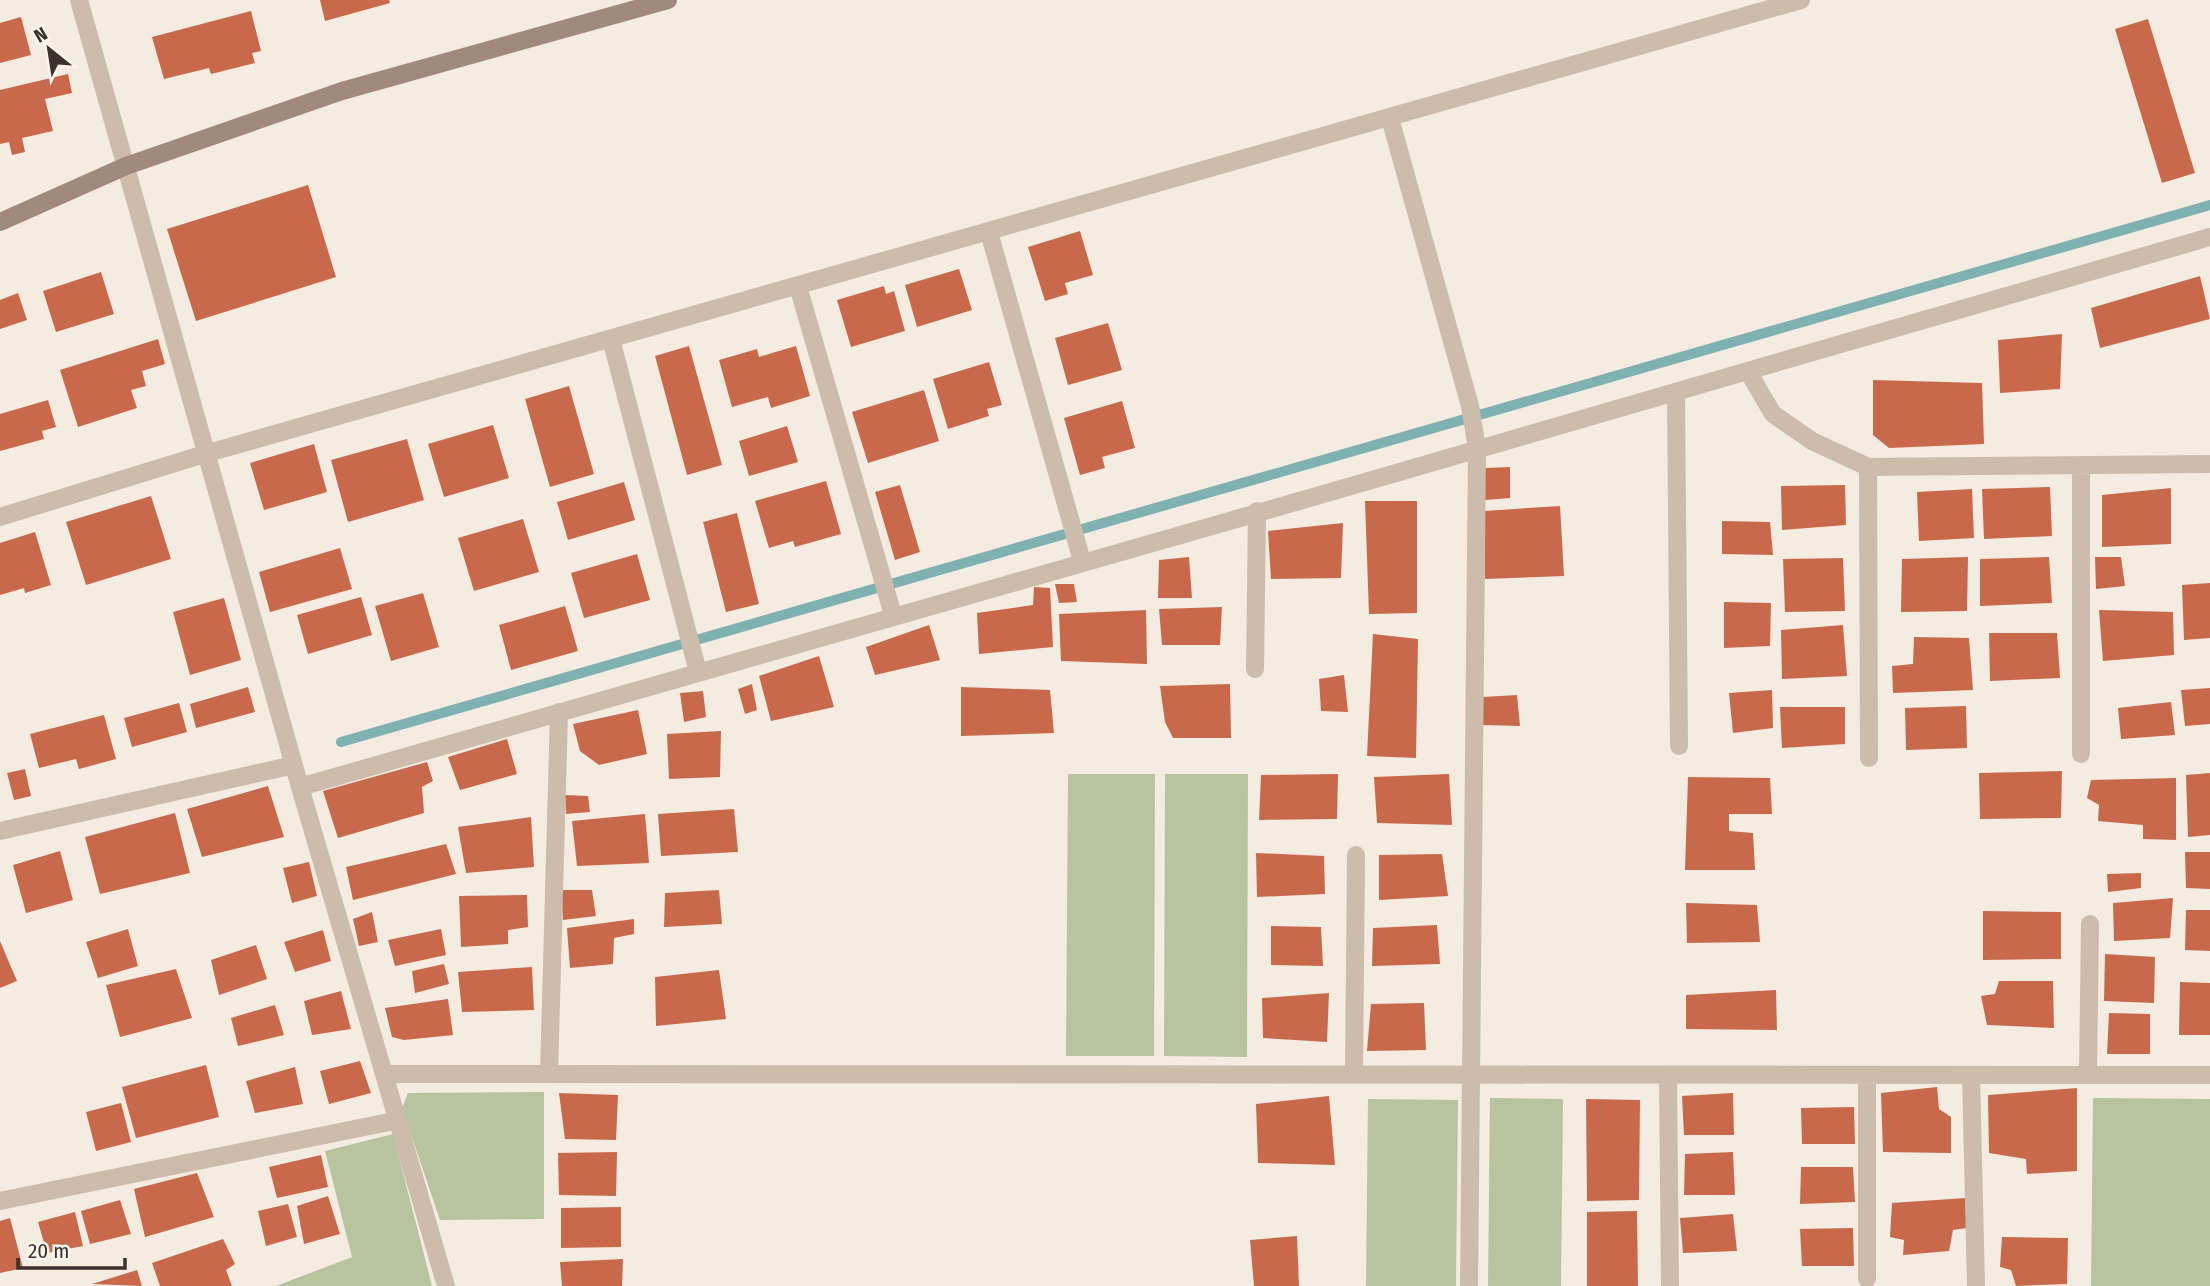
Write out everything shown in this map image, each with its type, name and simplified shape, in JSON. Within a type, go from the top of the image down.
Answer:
[{"type":"street","points":[[79,0],[300,787],[446,1286]]},
{"type":"street","points":[[0,222],[126,166],[342,91],[668,0]]},
{"type":"street","points":[[0,517],[208,453],[1801,0]]},
{"type":"street","points":[[1390,118],[1469,405],[1475,441],[1469,1286]]},
{"type":"street","points":[[989,232],[1079,553]]},
{"type":"street","points":[[300,787],[894,615],[1079,553],[1257,511],[1475,441],[1749,373],[2210,237]]},
{"type":"street","points":[[797,286],[894,615]]},
{"type":"street","points":[[611,339],[698,672]]},
{"type":"street","points":[[1749,373],[1773,414],[1812,442],[1868,467],[2210,464]]},
{"type":"street","points":[[1676,393],[1679,746]]},
{"type":"street","points":[[1868,467],[1869,758]]},
{"type":"street","points":[[2081,467],[2081,754]]},
{"type":"street","points":[[1255,669],[1257,511]]},
{"type":"street","points":[[548,1074],[559,712]]},
{"type":"street","points":[[0,831],[294,765]]},
{"type":"street","points":[[1353,1075],[1356,855]]},
{"type":"street","points":[[2088,1075],[2090,924]]},
{"type":"street","points":[[385,1074],[2210,1076]]},
{"type":"street","points":[[1668,1075],[1670,1286]]},
{"type":"street","points":[[1867,1075],[1867,1279]]},
{"type":"street","points":[[1971,1075],[1976,1286]]},
{"type":"street","points":[[0,1201],[399,1120]]},
{"type":"green space","points":[[1068,774],[1155,774],[1154,1056],[1066,1056]]},
{"type":"green space","points":[[1165,774],[1248,774],[1247,1057],[1164,1056]]},
{"type":"green space","points":[[544,1092],[544,1219],[440,1220],[402,1108],[408,1093]]},
{"type":"green space","points":[[1490,1098],[1563,1099],[1561,1286],[1488,1286]]},
{"type":"green space","points":[[2093,1098],[2210,1099],[2210,1286],[2091,1286]]},
{"type":"green space","points":[[1368,1099],[1458,1100],[1456,1286],[1366,1286]]},
{"type":"green space","points":[[393,1134],[432,1286],[276,1286],[352,1257],[325,1151]]},
{"type":"building","points":[[320,0],[389,0],[390,3],[325,21]]},
{"type":"building","points":[[251,11],[261,51],[252,53],[255,63],[211,74],[209,68],[164,79],[152,37]]},
{"type":"building","points":[[21,17],[31,55],[0,63],[0,23]]},
{"type":"building","points":[[2148,19],[2195,173],[2162,183],[2115,29]]},
{"type":"building","points":[[68,74],[72,93],[45,99],[53,131],[22,138],[25,152],[12,155],[9,142],[0,144],[0,90]]},
{"type":"building","points":[[308,185],[336,277],[196,321],[167,229]]},
{"type":"building","points":[[1080,231],[1093,275],[1065,283],[1068,294],[1045,301],[1028,247]]},
{"type":"building","points":[[959,269],[972,310],[917,327],[905,285]]},
{"type":"building","points":[[101,272],[114,314],[56,332],[43,291]]},
{"type":"building","points":[[2200,276],[2210,319],[2100,348],[2091,308]]},
{"type":"building","points":[[884,286],[886,294],[894,291],[905,331],[851,347],[837,300]]},
{"type":"building","points":[[18,293],[27,320],[0,329],[0,300]]},
{"type":"building","points":[[1108,323],[1122,370],[1068,385],[1055,338]]},
{"type":"building","points":[[2062,334],[2060,389],[2000,393],[1998,340]]},
{"type":"building","points":[[158,339],[165,364],[142,371],[146,386],[131,390],[137,408],[78,427],[60,370]]},
{"type":"building","points":[[689,346],[722,465],[687,475],[655,356]]},
{"type":"building","points":[[796,346],[810,396],[771,408],[768,397],[732,407],[719,360],[757,349],[759,357]]},
{"type":"building","points":[[989,362],[1002,405],[987,409],[989,416],[948,429],[933,379]]},
{"type":"building","points":[[1873,380],[1982,383],[1984,444],[1889,448],[1873,435]]},
{"type":"building","points":[[569,386],[594,474],[550,487],[525,399]]},
{"type":"building","points":[[924,390],[939,441],[868,463],[852,412]]},
{"type":"building","points":[[48,400],[56,427],[42,431],[44,439],[0,451],[0,414]]},
{"type":"building","points":[[1122,401],[1135,448],[1102,457],[1105,468],[1080,475],[1064,418]]},
{"type":"building","points":[[493,425],[509,478],[444,497],[428,444]]},
{"type":"building","points":[[787,426],[798,462],[749,476],[739,441]]},
{"type":"building","points":[[407,439],[424,500],[348,522],[331,460]]},
{"type":"building","points":[[314,444],[327,492],[264,510],[250,463]]},
{"type":"building","points":[[1510,467],[1510,498],[1485,500],[1484,468]]},
{"type":"building","points":[[826,481],[841,534],[795,547],[793,541],[769,548],[755,501]]},
{"type":"building","points":[[624,482],[635,520],[568,540],[557,502]]},
{"type":"building","points":[[900,485],[920,552],[895,560],[875,492]]},
{"type":"building","points":[[1845,485],[1846,525],[1782,530],[1781,486]]},
{"type":"building","points":[[2050,487],[2052,536],[1984,539],[1982,489]]},
{"type":"building","points":[[2171,488],[2171,544],[2102,547],[2102,495]]},
{"type":"building","points":[[1972,489],[1974,538],[1919,541],[1917,492]]},
{"type":"building","points":[[151,496],[171,559],[86,585],[66,522]]},
{"type":"building","points":[[1365,501],[1417,501],[1417,613],[1369,614]]},
{"type":"building","points":[[1560,506],[1564,576],[1485,579],[1484,511]]},
{"type":"building","points":[[737,513],[759,604],[726,612],[703,522]]},
{"type":"building","points":[[523,519],[539,572],[474,591],[458,538]]},
{"type":"building","points":[[1722,521],[1770,522],[1773,555],[1722,554]]},
{"type":"building","points":[[1343,523],[1341,578],[1271,579],[1268,531]]},
{"type":"building","points":[[35,532],[51,585],[25,593],[24,588],[0,595],[0,543]]},
{"type":"building","points":[[340,548],[352,589],[270,612],[259,572]]},
{"type":"building","points":[[637,554],[650,600],[584,618],[571,573]]},
{"type":"building","points":[[1189,557],[1192,598],[1158,598],[1159,560]]},
{"type":"building","points":[[1968,557],[1967,611],[1901,612],[1902,559]]},
{"type":"building","points":[[2049,557],[2052,603],[1980,606],[1980,559]]},
{"type":"building","points":[[2095,557],[2121,557],[2125,586],[2096,589]]},
{"type":"building","points":[[1843,558],[1845,611],[1785,612],[1783,559]]},
{"type":"building","points":[[2210,583],[2210,638],[2184,640],[2182,585]]},
{"type":"building","points":[[1055,584],[1074,584],[1077,602],[1059,603]]},
{"type":"building","points":[[1034,587],[1050,588],[1053,647],[979,654],[977,613],[1033,605]]},
{"type":"building","points":[[423,593],[439,647],[391,661],[375,606]]},
{"type":"building","points":[[361,597],[372,635],[308,654],[297,615]]},
{"type":"building","points":[[224,598],[241,660],[190,675],[173,612]]},
{"type":"building","points":[[1724,602],[1771,603],[1770,646],[1724,648]]},
{"type":"building","points":[[565,606],[578,651],[511,670],[499,625]]},
{"type":"building","points":[[1222,607],[1220,645],[1162,645],[1159,609]]},
{"type":"building","points":[[1146,610],[1147,664],[1061,661],[1059,614]]},
{"type":"building","points":[[2099,610],[2173,612],[2174,655],[2103,661]]},
{"type":"building","points":[[929,625],[940,660],[875,675],[866,647]]},
{"type":"building","points":[[1843,625],[1847,676],[1782,679],[1781,630]]},
{"type":"building","points":[[1989,633],[2057,633],[2060,678],[1990,681]]},
{"type":"building","points":[[1373,634],[1418,639],[1416,758],[1367,756]]},
{"type":"building","points":[[1914,637],[1969,638],[1973,690],[1893,693],[1892,666],[1913,664]]},
{"type":"building","points":[[819,656],[834,707],[771,721],[759,676]]},
{"type":"building","points":[[1344,675],[1348,712],[1321,711],[1319,679]]},
{"type":"building","points":[[752,684],[757,710],[745,714],[738,689]]},
{"type":"building","points":[[1230,684],[1231,738],[1173,738],[1165,722],[1160,686]]},
{"type":"building","points":[[248,687],[255,712],[196,728],[190,704]]},
{"type":"building","points":[[961,687],[1050,690],[1054,733],[961,736]]},
{"type":"building","points":[[2210,688],[2210,724],[2185,726],[2181,690]]},
{"type":"building","points":[[1772,690],[1773,728],[1733,733],[1729,693]]},
{"type":"building","points":[[703,691],[706,717],[684,722],[680,693]]},
{"type":"building","points":[[1517,695],[1520,726],[1483,725],[1483,697]]},
{"type":"building","points":[[2171,702],[2175,735],[2121,739],[2118,708]]},
{"type":"building","points":[[179,703],[187,732],[132,747],[124,718]]},
{"type":"building","points":[[1966,706],[1967,748],[1906,750],[1905,708]]},
{"type":"building","points":[[1780,707],[1845,707],[1845,744],[1782,748]]},
{"type":"building","points":[[638,710],[647,754],[599,765],[580,751],[573,724]]},
{"type":"building","points":[[104,715],[116,759],[79,769],[76,759],[39,768],[30,734]]},
{"type":"building","points":[[721,731],[720,777],[669,779],[667,734]]},
{"type":"building","points":[[507,739],[517,774],[460,790],[448,757]]},
{"type":"building","points":[[427,762],[433,781],[422,787],[424,813],[338,838],[323,791]]},
{"type":"building","points":[[25,769],[31,796],[14,800],[7,773]]},
{"type":"building","points":[[2062,771],[2061,818],[1980,819],[1979,773]]},
{"type":"building","points":[[2210,773],[2210,835],[2188,837],[2186,775]]},
{"type":"building","points":[[1338,774],[1337,819],[1259,820],[1261,775]]},
{"type":"building","points":[[1449,774],[1452,825],[1377,823],[1374,777]]},
{"type":"building","points":[[1688,777],[1770,778],[1772,814],[1729,814],[1729,831],[1753,833],[1755,870],[1685,870]]},
{"type":"building","points":[[2176,778],[2176,840],[2143,839],[2143,825],[2098,821],[2099,805],[2087,798],[2091,780]]},
{"type":"building","points":[[268,786],[284,837],[202,857],[187,809]]},
{"type":"building","points":[[565,795],[588,796],[590,812],[566,814]]},
{"type":"building","points":[[734,809],[738,852],[661,856],[658,814]]},
{"type":"building","points":[[175,813],[190,873],[100,894],[85,837]]},
{"type":"building","points":[[645,814],[649,863],[577,866],[572,821]]},
{"type":"building","points":[[531,817],[534,867],[466,873],[458,827]]},
{"type":"building","points":[[446,844],[456,874],[353,900],[346,867]]},
{"type":"building","points":[[60,851],[73,900],[26,913],[13,865]]},
{"type":"building","points":[[2185,852],[2210,852],[2210,889],[2186,888]]},
{"type":"building","points":[[1256,853],[1324,856],[1325,894],[1257,897]]},
{"type":"building","points":[[1442,854],[1448,896],[1379,900],[1379,855]]},
{"type":"building","points":[[309,862],[317,896],[292,903],[283,868]]},
{"type":"building","points":[[2141,873],[2141,888],[2108,892],[2107,874]]},
{"type":"building","points":[[561,890],[592,890],[596,916],[563,920]]},
{"type":"building","points":[[719,890],[722,924],[664,927],[665,893]]},
{"type":"building","points":[[527,895],[528,927],[508,930],[508,944],[461,947],[459,896]]},
{"type":"building","points":[[2173,898],[2170,938],[2114,941],[2113,903]]},
{"type":"building","points":[[1686,903],[1757,905],[1760,942],[1687,943]]},
{"type":"building","points":[[2186,910],[2210,910],[2210,951],[2185,950]]},
{"type":"building","points":[[1983,911],[2061,912],[2061,959],[1983,960]]},
{"type":"building","points":[[372,912],[378,942],[359,946],[353,919]]},
{"type":"building","points":[[634,919],[634,934],[614,938],[613,964],[570,968],[567,928]]},
{"type":"building","points":[[1437,925],[1440,964],[1372,966],[1373,928]]},
{"type":"building","points":[[1271,926],[1321,927],[1323,966],[1271,965]]},
{"type":"building","points":[[128,929],[138,966],[98,978],[86,942]]},
{"type":"building","points":[[441,929],[446,955],[395,966],[388,940]]},
{"type":"building","points":[[323,930],[331,961],[295,972],[284,942]]},
{"type":"building","points":[[0,941],[17,981],[0,988]]},
{"type":"building","points":[[256,945],[267,979],[219,995],[211,960]]},
{"type":"building","points":[[2105,954],[2155,957],[2154,1003],[2104,1001]]},
{"type":"building","points":[[444,964],[449,984],[415,993],[412,971]]},
{"type":"building","points":[[532,967],[534,1010],[462,1012],[458,972]]},
{"type":"building","points":[[176,969],[192,1018],[120,1037],[106,985]]},
{"type":"building","points":[[719,970],[726,1019],[656,1026],[655,977]]},
{"type":"building","points":[[1999,981],[2053,981],[2054,1028],[1987,1025],[1981,996],[1995,994]]},
{"type":"building","points":[[2180,982],[2210,983],[2210,1035],[2179,1035]]},
{"type":"building","points":[[1776,990],[1777,1030],[1686,1029],[1686,995]]},
{"type":"building","points":[[341,991],[351,1029],[312,1035],[304,1001]]},
{"type":"building","points":[[1329,993],[1327,1042],[1263,1038],[1262,998]]},
{"type":"building","points":[[448,999],[453,1035],[404,1040],[392,1037],[385,1008]]},
{"type":"building","points":[[1424,1003],[1426,1050],[1367,1051],[1371,1004]]},
{"type":"building","points":[[275,1005],[284,1035],[238,1046],[231,1018]]},
{"type":"building","points":[[2109,1013],[2150,1014],[2150,1054],[2107,1054]]},
{"type":"building","points":[[360,1061],[371,1093],[329,1104],[320,1071]]},
{"type":"building","points":[[206,1065],[219,1117],[136,1138],[122,1087]]},
{"type":"building","points":[[295,1067],[303,1104],[255,1113],[246,1081]]},
{"type":"building","points":[[1937,1087],[1939,1109],[1951,1117],[1951,1153],[1883,1152],[1881,1093]]},
{"type":"building","points":[[2077,1088],[2077,1171],[2027,1174],[2026,1159],[1989,1153],[1988,1095]]},
{"type":"building","points":[[559,1093],[618,1095],[616,1140],[565,1139]]},
{"type":"building","points":[[1733,1093],[1734,1135],[1684,1135],[1682,1096]]},
{"type":"building","points":[[1329,1096],[1335,1165],[1258,1163],[1256,1104]]},
{"type":"building","points":[[1586,1099],[1640,1100],[1639,1200],[1587,1201]]},
{"type":"building","points":[[121,1103],[131,1142],[96,1151],[86,1112]]},
{"type":"building","points":[[1854,1107],[1855,1144],[1802,1144],[1801,1108]]},
{"type":"building","points":[[617,1152],[616,1196],[559,1195],[558,1153]]},
{"type":"building","points":[[1733,1152],[1735,1195],[1684,1195],[1685,1154]]},
{"type":"building","points":[[321,1155],[328,1187],[277,1198],[269,1167]]},
{"type":"building","points":[[1801,1167],[1853,1167],[1855,1202],[1800,1204]]},
{"type":"building","points":[[197,1173],[214,1217],[145,1237],[134,1189]]},
{"type":"building","points":[[328,1196],[340,1234],[304,1244],[297,1206]]},
{"type":"building","points":[[1965,1198],[1967,1228],[1953,1230],[1949,1251],[1903,1255],[1904,1240],[1890,1237],[1892,1203]]},
{"type":"building","points":[[120,1200],[131,1234],[90,1244],[81,1211]]},
{"type":"building","points":[[288,1204],[297,1237],[266,1246],[258,1211]]},
{"type":"building","points":[[621,1207],[621,1247],[561,1248],[561,1208]]},
{"type":"building","points":[[1637,1211],[1638,1286],[1587,1286],[1587,1212]]},
{"type":"building","points":[[75,1212],[83,1246],[47,1253],[38,1222]]},
{"type":"building","points":[[1733,1214],[1737,1251],[1683,1253],[1680,1218]]},
{"type":"building","points":[[10,1218],[23,1268],[0,1273],[0,1221]]},
{"type":"building","points":[[1853,1228],[1854,1266],[1802,1266],[1800,1229]]},
{"type":"building","points":[[1297,1236],[1299,1286],[1254,1286],[1250,1240]]},
{"type":"building","points":[[2002,1237],[2068,1238],[2067,1284],[2016,1286],[2011,1270],[2000,1267]]},
{"type":"building","points":[[223,1239],[235,1264],[226,1270],[232,1286],[160,1286],[152,1263]]},
{"type":"building","points":[[623,1259],[622,1286],[562,1286],[560,1262]]},
{"type":"building","points":[[137,1270],[142,1286],[92,1284]]},
{"type":"waterway","points":[[341,742],[2210,205]]}]
